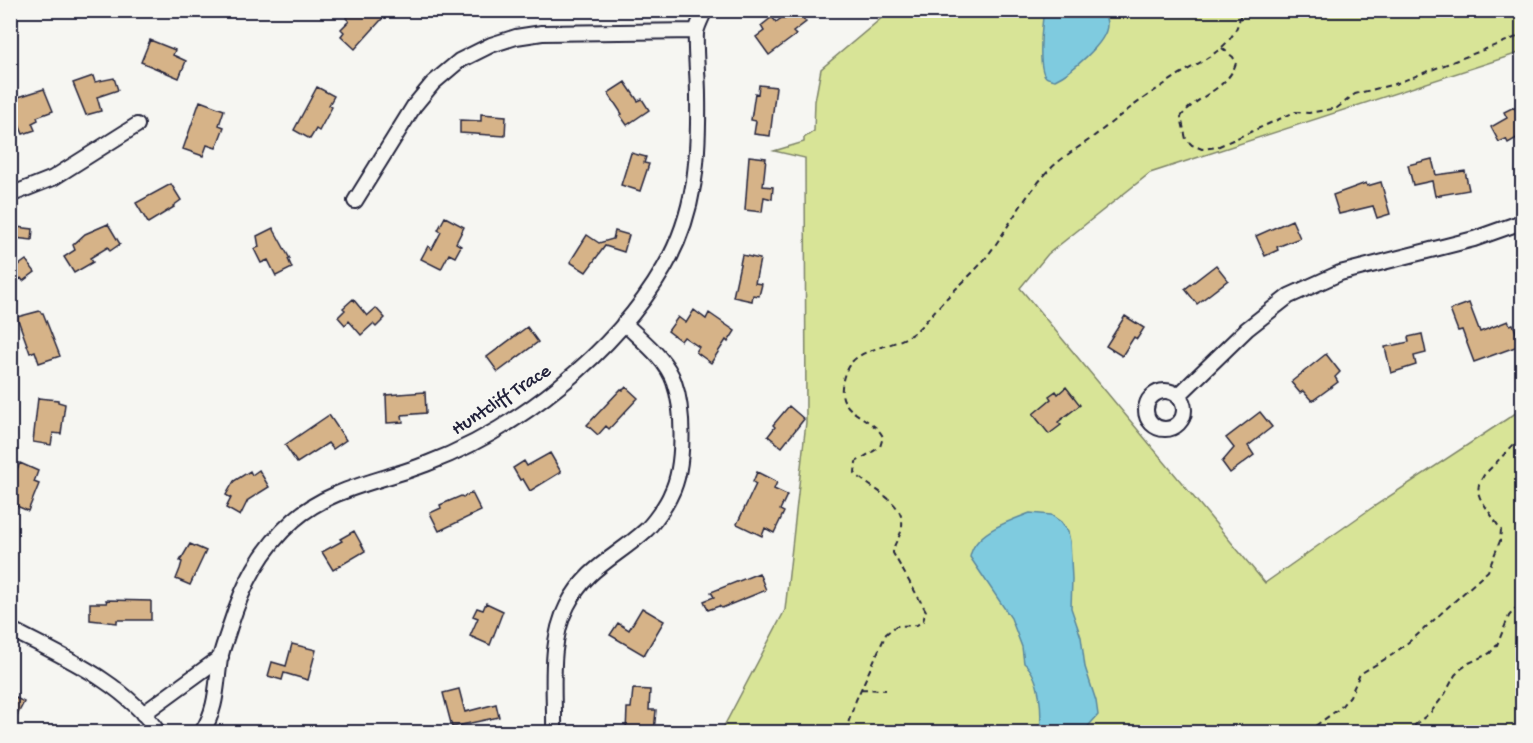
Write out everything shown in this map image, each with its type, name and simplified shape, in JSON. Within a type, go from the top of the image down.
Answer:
[{"type":"street","name":"Huntcliff Trace","points":[[202,732],[211,718],[216,700],[221,657],[238,600],[250,574],[269,545],[294,520],[333,496],[427,464],[496,429],[530,407],[562,382],[624,323],[647,295],[680,236],[690,203],[699,146],[696,31],[705,10]]},
{"type":"street","points":[[354,201],[414,106],[433,83],[459,61],[490,45],[516,37],[542,33],[696,31]]},
{"type":"street","points":[[10,195],[53,178],[137,125]]},
{"type":"street","points":[[1178,396],[1247,329],[1289,296],[1340,273],[1474,239],[1522,222]]},
{"type":"street","points":[[554,732],[555,650],[566,609],[576,590],[591,572],[646,530],[672,494],[680,455],[681,420],[674,381],[660,359],[624,323]]},
{"type":"street","points":[[10,629],[92,672],[119,691],[158,732]]},
{"type":"street","points":[[143,714],[221,657]]},
{"type":"path","points":[[845,732],[861,689],[886,634],[896,626],[917,625],[923,621],[926,611],[892,553],[893,545],[902,530],[901,515],[891,502],[855,473],[856,462],[880,447],[883,437],[877,428],[853,412],[845,403],[842,385],[849,365],[854,358],[863,353],[907,338],[922,326],[989,254],[1044,174],[1124,112],[1222,48],[1234,32],[1241,10]]},
{"type":"path","points":[[1222,48],[1233,57],[1236,63],[1233,71],[1223,83],[1187,108],[1181,117],[1186,139],[1192,145],[1202,149],[1217,147],[1238,139],[1295,112],[1309,113],[1337,108],[1355,94],[1395,84],[1522,35]]},
{"type":"path","points":[[1307,732],[1340,708],[1350,696],[1360,674],[1415,637],[1488,571],[1500,542],[1501,530],[1480,498],[1479,484],[1484,475],[1522,436]]},
{"type":"path","points":[[1406,732],[1431,712],[1445,694],[1455,675],[1469,663],[1490,653],[1497,645],[1509,616],[1522,601]]},
{"type":"path","points":[[861,689],[886,690]]},
{"type":"green space","points":[[1310,10],[1328,16],[1339,10],[1522,11],[1522,52],[1150,173],[1048,254],[1020,288],[1265,583],[1373,507],[1522,409],[1522,732],[721,732],[785,610],[806,422],[805,158],[774,151],[804,142],[804,138],[814,131],[815,101],[821,69],[890,11]]},
{"type":"water","points":[[1044,11],[1104,11],[1107,21],[1105,32],[1095,48],[1078,64],[1055,80],[1046,77],[1043,72],[1041,46]]},
{"type":"water","points":[[1030,513],[1051,515],[1061,522],[1068,532],[1072,579],[1071,608],[1081,637],[1085,667],[1098,715],[1083,732],[1040,732],[1041,715],[1037,686],[1030,669],[1024,663],[1022,647],[1011,618],[970,557],[973,548],[985,534]]},
{"type":"building","points":[[353,10],[390,10],[355,49],[341,36],[344,32],[341,29],[349,21],[346,18]]},
{"type":"building","points":[[797,10],[806,22],[793,32],[796,35],[769,55],[756,37],[764,31],[761,26],[772,17],[776,22],[783,17],[785,19]]},
{"type":"building","points":[[150,40],[175,50],[173,55],[186,61],[179,78],[141,62]]},
{"type":"building","points":[[93,76],[95,82],[114,78],[118,90],[97,97],[101,111],[86,115],[73,83]]},
{"type":"building","points":[[625,82],[638,101],[642,99],[649,110],[627,125],[608,93]]},
{"type":"building","points":[[759,85],[776,87],[770,136],[754,134],[756,121],[751,120],[755,93],[758,94]]},
{"type":"building","points":[[317,87],[334,96],[329,105],[332,107],[319,131],[316,129],[310,139],[294,130]]},
{"type":"building","points":[[44,89],[53,111],[37,117],[38,120],[32,123],[35,130],[23,134],[15,115],[18,114],[12,99]]},
{"type":"building","points":[[200,101],[224,110],[219,125],[224,127],[216,148],[207,145],[203,156],[183,149]]},
{"type":"building","points":[[1514,107],[1518,114],[1522,112],[1522,135],[1508,143],[1506,139],[1499,142],[1491,127],[1507,118],[1504,112]]},
{"type":"building","points":[[481,114],[506,116],[505,136],[460,133],[460,120],[481,121]]},
{"type":"building","points":[[631,153],[646,157],[644,163],[649,164],[640,191],[621,185]]},
{"type":"building","points":[[749,156],[766,158],[763,186],[773,187],[772,199],[764,197],[762,212],[745,210]]},
{"type":"building","points":[[1432,159],[1436,175],[1465,171],[1469,190],[1435,196],[1432,181],[1413,185],[1408,165]]},
{"type":"building","points":[[1381,182],[1390,214],[1377,218],[1373,206],[1339,214],[1333,195],[1366,183],[1367,186]]},
{"type":"building","points":[[171,184],[181,200],[148,223],[136,203]]},
{"type":"building","points":[[445,217],[464,227],[456,243],[461,246],[455,257],[449,254],[441,269],[421,259],[428,246],[432,249],[441,232],[438,230]]},
{"type":"building","points":[[1292,220],[1300,238],[1277,247],[1278,250],[1265,256],[1256,236]]},
{"type":"building","points":[[108,224],[120,244],[110,251],[108,247],[90,258],[93,262],[74,273],[64,257],[75,250],[73,245],[85,234]]},
{"type":"building","points":[[16,227],[33,229],[32,240],[15,238]]},
{"type":"building","points":[[273,228],[290,259],[288,259],[292,268],[276,276],[268,260],[261,263],[254,249],[259,247],[257,236]]},
{"type":"building","points":[[615,231],[629,235],[624,252],[605,246],[586,272],[570,262],[587,235],[599,243],[613,239]]},
{"type":"building","points":[[10,255],[19,265],[26,260],[35,272],[23,281],[21,278],[10,287]]},
{"type":"building","points":[[742,255],[760,259],[755,283],[762,284],[759,296],[753,295],[752,301],[733,297]]},
{"type":"building","points":[[1216,265],[1228,280],[1197,304],[1185,289]]},
{"type":"building","points":[[353,299],[367,316],[376,308],[385,318],[376,327],[373,324],[361,335],[349,321],[345,325],[338,317],[345,310],[343,308]]},
{"type":"building","points":[[1469,303],[1480,332],[1508,321],[1510,325],[1513,324],[1519,340],[1517,341],[1518,346],[1474,362],[1462,330],[1458,331],[1450,310]]},
{"type":"building","points":[[694,310],[706,319],[709,313],[735,331],[711,363],[696,352],[699,347],[684,337],[681,341],[668,331],[678,317],[686,323]]},
{"type":"building","points":[[40,311],[43,313],[60,356],[39,363],[35,351],[30,353],[17,317]]},
{"type":"building","points":[[1125,316],[1144,328],[1137,339],[1134,337],[1122,356],[1106,346]]},
{"type":"building","points":[[527,327],[538,342],[498,372],[487,357]]},
{"type":"building","points":[[1422,334],[1426,353],[1414,356],[1416,365],[1391,373],[1385,347],[1409,342],[1408,337]]},
{"type":"building","points":[[1326,354],[1340,372],[1335,377],[1338,382],[1312,401],[1303,391],[1300,393],[1291,382]]},
{"type":"building","points":[[626,387],[638,398],[609,429],[606,426],[598,435],[587,425],[621,389]]},
{"type":"building","points":[[1066,387],[1080,405],[1058,422],[1061,425],[1049,434],[1033,414],[1051,399],[1049,396],[1056,391],[1058,394]]},
{"type":"building","points":[[425,392],[426,413],[402,415],[403,422],[387,423],[386,395]]},
{"type":"building","points":[[38,398],[58,400],[65,404],[61,434],[53,433],[51,445],[33,442]]},
{"type":"building","points":[[789,406],[804,419],[782,447],[768,436],[775,427],[773,425]]},
{"type":"building","points":[[1260,412],[1272,427],[1248,446],[1254,455],[1230,473],[1222,462],[1234,448],[1226,438]]},
{"type":"building","points":[[329,415],[346,440],[333,449],[328,443],[297,463],[285,445]]},
{"type":"building","points":[[550,453],[561,472],[530,491],[513,468],[524,461],[527,466]]},
{"type":"building","points":[[20,463],[38,471],[34,482],[39,484],[28,511],[10,503],[10,484]]},
{"type":"building","points":[[259,470],[269,487],[248,500],[240,516],[226,508],[231,498],[226,495],[234,481],[250,471],[252,475]]},
{"type":"building","points":[[757,472],[777,482],[774,489],[787,495],[780,510],[784,512],[774,533],[765,528],[762,536],[737,524],[756,484],[753,482]]},
{"type":"building","points":[[472,493],[481,511],[439,531],[430,513],[441,508],[440,505]]},
{"type":"building","points":[[354,531],[365,551],[333,570],[322,552]]},
{"type":"building","points":[[190,544],[206,551],[190,585],[176,579],[182,562],[180,561]]},
{"type":"building","points":[[759,573],[766,590],[722,608],[719,606],[708,610],[704,601],[714,597],[711,592]]},
{"type":"building","points":[[106,600],[151,601],[151,620],[117,620],[117,623],[90,620],[90,603],[107,603]]},
{"type":"building","points":[[486,603],[503,611],[490,645],[470,636],[478,618],[473,616],[477,608],[483,610]]},
{"type":"building","points":[[642,608],[664,621],[644,655],[610,635],[618,623],[629,630]]},
{"type":"building","points":[[292,644],[316,650],[308,680],[284,673],[282,680],[268,676],[272,662],[286,666]]},
{"type":"building","points":[[459,689],[465,712],[496,704],[499,717],[452,727],[443,693]]},
{"type":"building","points":[[633,689],[650,690],[649,710],[656,710],[654,732],[626,732],[627,708],[631,708]]},
{"type":"building","points":[[14,697],[24,702],[10,729],[10,703]]}]
